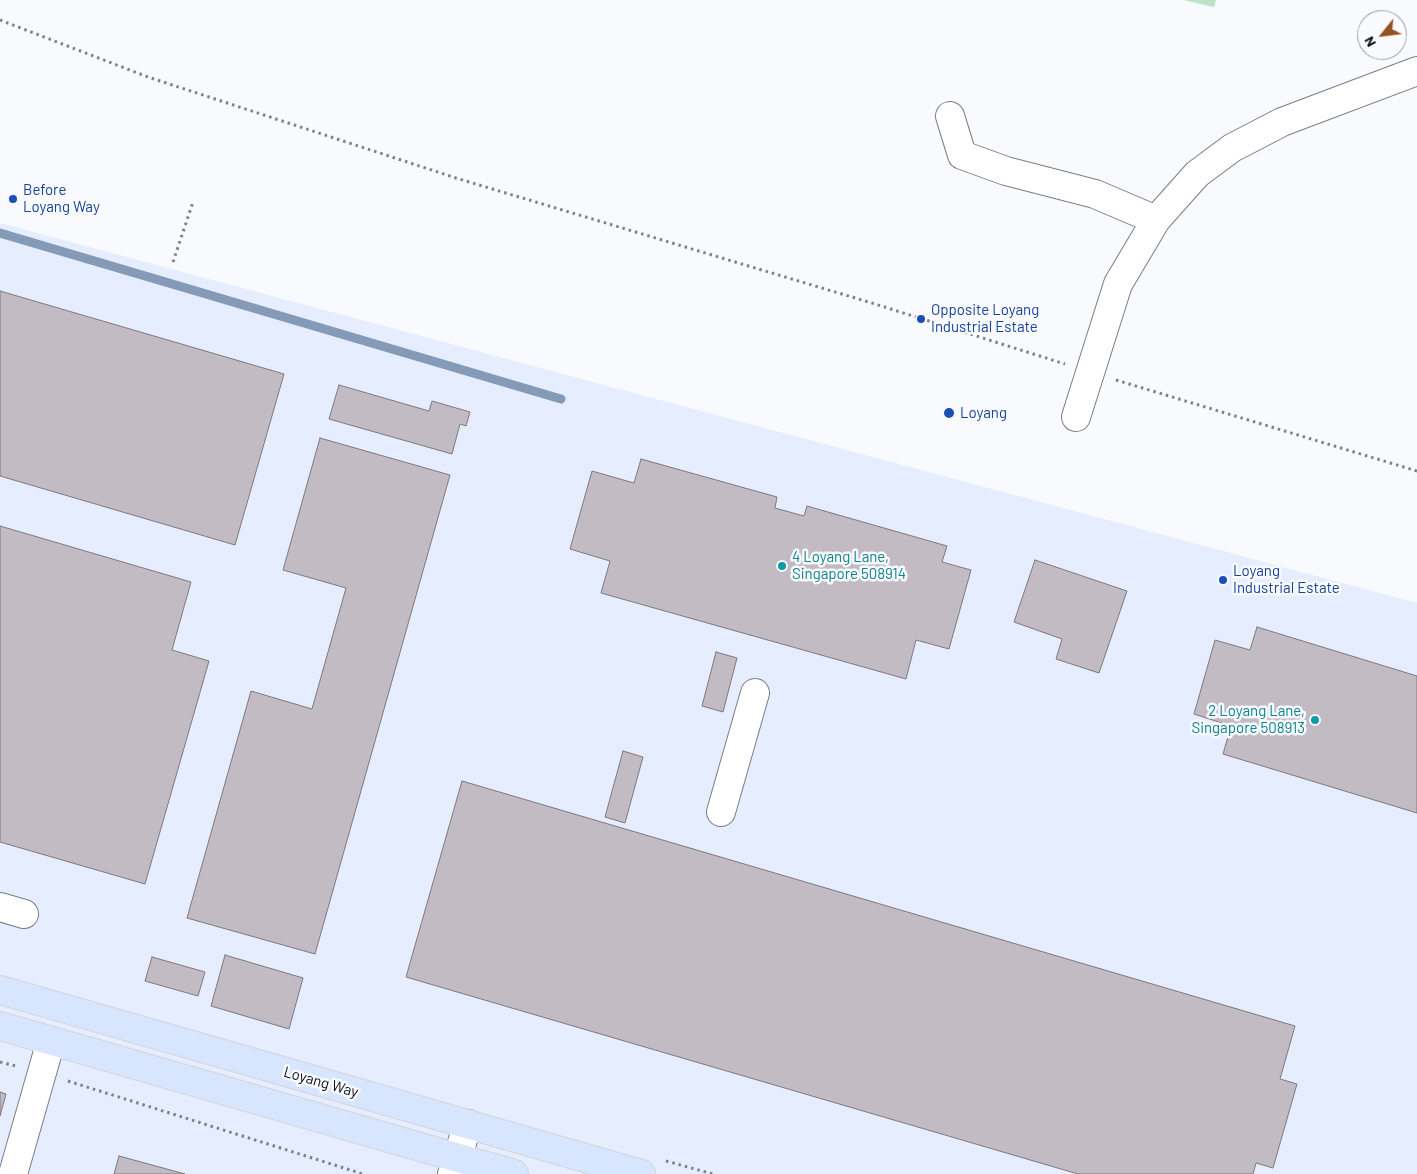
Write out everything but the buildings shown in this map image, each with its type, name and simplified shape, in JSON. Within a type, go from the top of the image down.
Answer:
[{"type":"main road","name":"Loyang Way","points":[[0,990],[642,1174]]},
{"type":"main road","points":[[0,1026],[455,1166],[514,1174]]},
{"type":"street","points":[[1076,417],[1118,284],[1156,220],[1197,174],[1232,148],[1282,122],[1417,71]]},
{"type":"street","points":[[950,116],[962,155],[1006,171],[1095,194],[1156,220]]},
{"type":"street","points":[[721,812],[755,693]]},
{"type":"street","points":[[13,1174],[52,1041]]},
{"type":"street","points":[[455,1166],[468,1124]]},
{"type":"path","points":[[0,20],[148,77],[456,178],[875,304],[1090,372],[1417,471]]},
{"type":"path","points":[[173,262],[193,202]]},
{"type":"path","points":[[0,1062],[42,1073],[363,1174]]},
{"type":"shaded area","points":[[0,223],[1417,603],[1417,1174],[0,1174]]},
{"type":"green space","points":[[1183,0],[1216,0],[1214,7]]},
{"type":"waterway","points":[[0,233],[561,399]]},
{"type":"place","name":"Before Loyang Way","points":[[13,199]]},
{"type":"place","name":"Opposite Loyang Industrial Estate","points":[[921,319]]},
{"type":"place","name":"Loyang","points":[[949,413]]},
{"type":"place","name":"4 Loyang Lane, Singapore 508914","points":[[782,566]]},
{"type":"place","name":"Loyang Industrial Estate","points":[[1223,580]]},
{"type":"place","name":"2 Loyang Lane, Singapore 508913","points":[[1315,720]]}]
